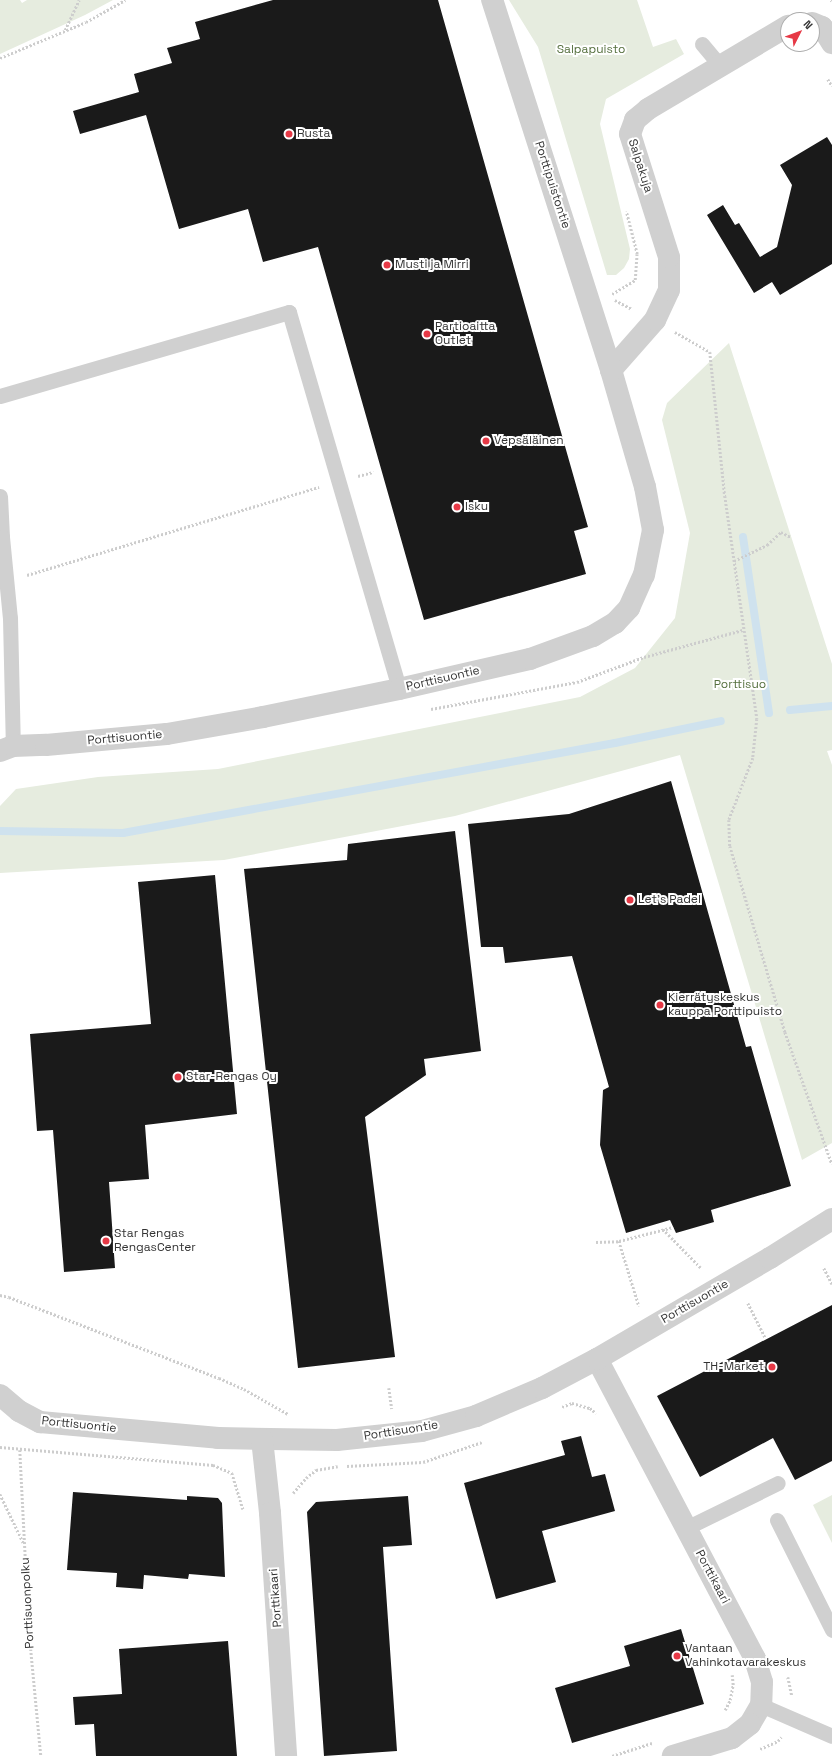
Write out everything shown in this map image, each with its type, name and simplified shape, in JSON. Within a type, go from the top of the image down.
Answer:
[{"type":"street","name":"Porttipuistontie","points":[[492,0],[611,370]]},
{"type":"street","points":[[820,26],[832,43]]},
{"type":"street","name":"Salpakuja","points":[[611,370],[655,320],[669,290],[669,256],[630,134],[635,120],[648,109],[780,31]]},
{"type":"street","name":"Porttisuontie","points":[[6,749],[167,734],[399,689],[530,659],[593,636],[614,623],[629,608],[644,575],[653,530],[646,488],[611,370]]},
{"type":"street","name":"Porttisuontie","points":[[0,1395],[19,1411],[40,1422],[218,1438],[337,1440],[422,1431],[476,1416],[542,1388],[597,1359],[770,1258],[832,1219]]},
{"type":"street","name":"Porttisuontie","points":[[770,1258],[832,1235]]},
{"type":"street","name":"Porttikaari","points":[[597,1359],[755,1659],[762,1682],[761,1705],[750,1724],[732,1738],[665,1749]]},
{"type":"street","name":"Porttikaari","points":[[262,1439],[270,1513],[286,1756]]},
{"type":"lane","points":[[702,44],[721,67]]},
{"type":"lane","points":[[0,396],[289,312],[399,689]]},
{"type":"lane","points":[[0,496],[2,536],[10,618],[6,749]]},
{"type":"lane","points":[[686,1528],[778,1483]]},
{"type":"lane","points":[[777,1520],[832,1630]]},
{"type":"lane","points":[[761,1705],[832,1736]]},
{"type":"path","points":[[65,31],[79,0]]},
{"type":"path","points":[[0,58],[86,22],[125,0]]},
{"type":"path","points":[[828,79],[832,86]]},
{"type":"path","points":[[655,320],[710,352],[725,496],[757,719],[753,758],[729,820],[730,846],[785,1032],[832,1164]]},
{"type":"path","points":[[7,578],[28,575],[373,472]]},
{"type":"path","points":[[734,561],[767,545],[781,532],[791,537]]},
{"type":"path","points":[[596,1242],[619,1242],[673,1227]]},
{"type":"path","points":[[663,1229],[701,1268]]},
{"type":"path","points":[[619,1242],[638,1305]]},
{"type":"path","points":[[824,1268],[832,1284]]},
{"type":"path","points":[[0,1296],[10,1297],[219,1378],[244,1389],[289,1414]]},
{"type":"path","points":[[748,1303],[766,1339]]},
{"type":"path","points":[[389,1388],[392,1409]]},
{"type":"path","points":[[0,1447],[20,1450],[213,1465],[232,1473],[244,1513]]},
{"type":"path","name":"Porttisuonpolku","points":[[20,1450],[29,1629],[41,1756]]},
{"type":"path","points":[[0,1494],[25,1546]]},
{"type":"path","points":[[720,1715],[726,1709],[730,1700],[733,1685],[732,1669]]},
{"type":"path","points":[[612,1756],[665,1749]]},
{"type":"green space","points":[[0,0],[20,0],[22,3],[27,0],[113,0],[85,15],[0,54]]},
{"type":"green space","name":"Salpapuisto","points":[[509,0],[637,0],[653,47],[676,39],[684,54],[606,99],[600,124],[630,249],[629,259],[624,268],[616,275],[607,275],[538,47]]},
{"type":"green space","name":"Porttisuo","points":[[729,343],[832,664],[832,750],[827,751],[832,765],[832,1143],[802,1160],[680,755],[455,816],[224,860],[0,873],[0,806],[16,789],[98,777],[218,769],[580,697],[635,668],[675,618],[690,533],[662,420],[667,403]]},
{"type":"green space","points":[[832,1495],[832,1543],[813,1505]]},
{"type":"building","points":[[273,0],[438,0],[588,527],[574,531],[586,574],[424,620],[318,247],[263,262],[248,209],[179,229],[146,115],[80,134],[73,111],[139,92],[134,74],[172,63],[167,48],[200,39],[195,22]]},
{"type":"building","points":[[827,137],[832,145],[832,264],[780,295],[772,282],[754,293],[707,215],[723,205],[735,225],[739,223],[760,257],[777,247],[792,185],[780,165]]},
{"type":"building","name":"Kierrätyskeskus kauppa Porttipuisto","points":[[671,781],[746,1047],[751,1046],[791,1186],[711,1210],[714,1222],[676,1233],[670,1220],[626,1233],[600,1145],[603,1090],[609,1087],[572,956],[505,963],[503,947],[481,947],[468,824],[569,814]]},
{"type":"building","points":[[455,831],[481,1051],[424,1059],[426,1075],[365,1117],[395,1357],[298,1368],[244,869],[347,860],[348,844]]},
{"type":"building","points":[[215,875],[237,1114],[145,1125],[149,1179],[109,1182],[115,1268],[64,1272],[53,1130],[37,1131],[30,1034],[151,1024],[138,882]]},
{"type":"building","name":"TH-Market","points":[[832,1305],[832,1461],[795,1480],[773,1438],[700,1477],[657,1396]]},
{"type":"building","points":[[581,1436],[592,1477],[605,1474],[615,1511],[542,1531],[556,1582],[496,1599],[464,1483],[565,1455],[561,1441]]},
{"type":"building","points":[[73,1492],[187,1500],[187,1496],[218,1498],[222,1503],[225,1577],[189,1574],[188,1579],[144,1575],[143,1589],[116,1587],[117,1573],[67,1570]]},
{"type":"building","points":[[408,1496],[412,1545],[383,1547],[397,1751],[324,1756],[307,1512],[316,1502]]},
{"type":"building","points":[[681,1629],[704,1704],[572,1743],[555,1688],[630,1666],[624,1646]]},
{"type":"building","points":[[228,1641],[237,1756],[96,1756],[94,1724],[75,1725],[73,1697],[122,1694],[119,1649]]},
{"type":"waterway","points":[[743,537],[769,713]]},
{"type":"waterway","points":[[790,710],[832,706]]},
{"type":"waterway","points":[[0,831],[123,833],[615,743],[721,721]]},
{"type":"place","name":"Rusta","points":[[289,134]]},
{"type":"place","name":"Musti ja Mirri","points":[[387,265]]},
{"type":"place","name":"Partioaitta Outlet","points":[[427,334]]},
{"type":"place","name":"Vepsäläinen","points":[[486,441]]},
{"type":"place","name":"Isku","points":[[457,507]]},
{"type":"place","name":"Let's Padel","points":[[630,900]]},
{"type":"place","name":"Kierrätyskeskus kauppa Porttipuisto","points":[[660,1005]]},
{"type":"place","name":"Star-Rengas Oy","points":[[178,1077]]},
{"type":"place","name":"Star Rengas RengasCenter","points":[[106,1241]]},
{"type":"place","name":"TH-Market","points":[[772,1367]]},
{"type":"place","name":"Vantaan Vahinkotavarakeskus","points":[[677,1656]]}]
